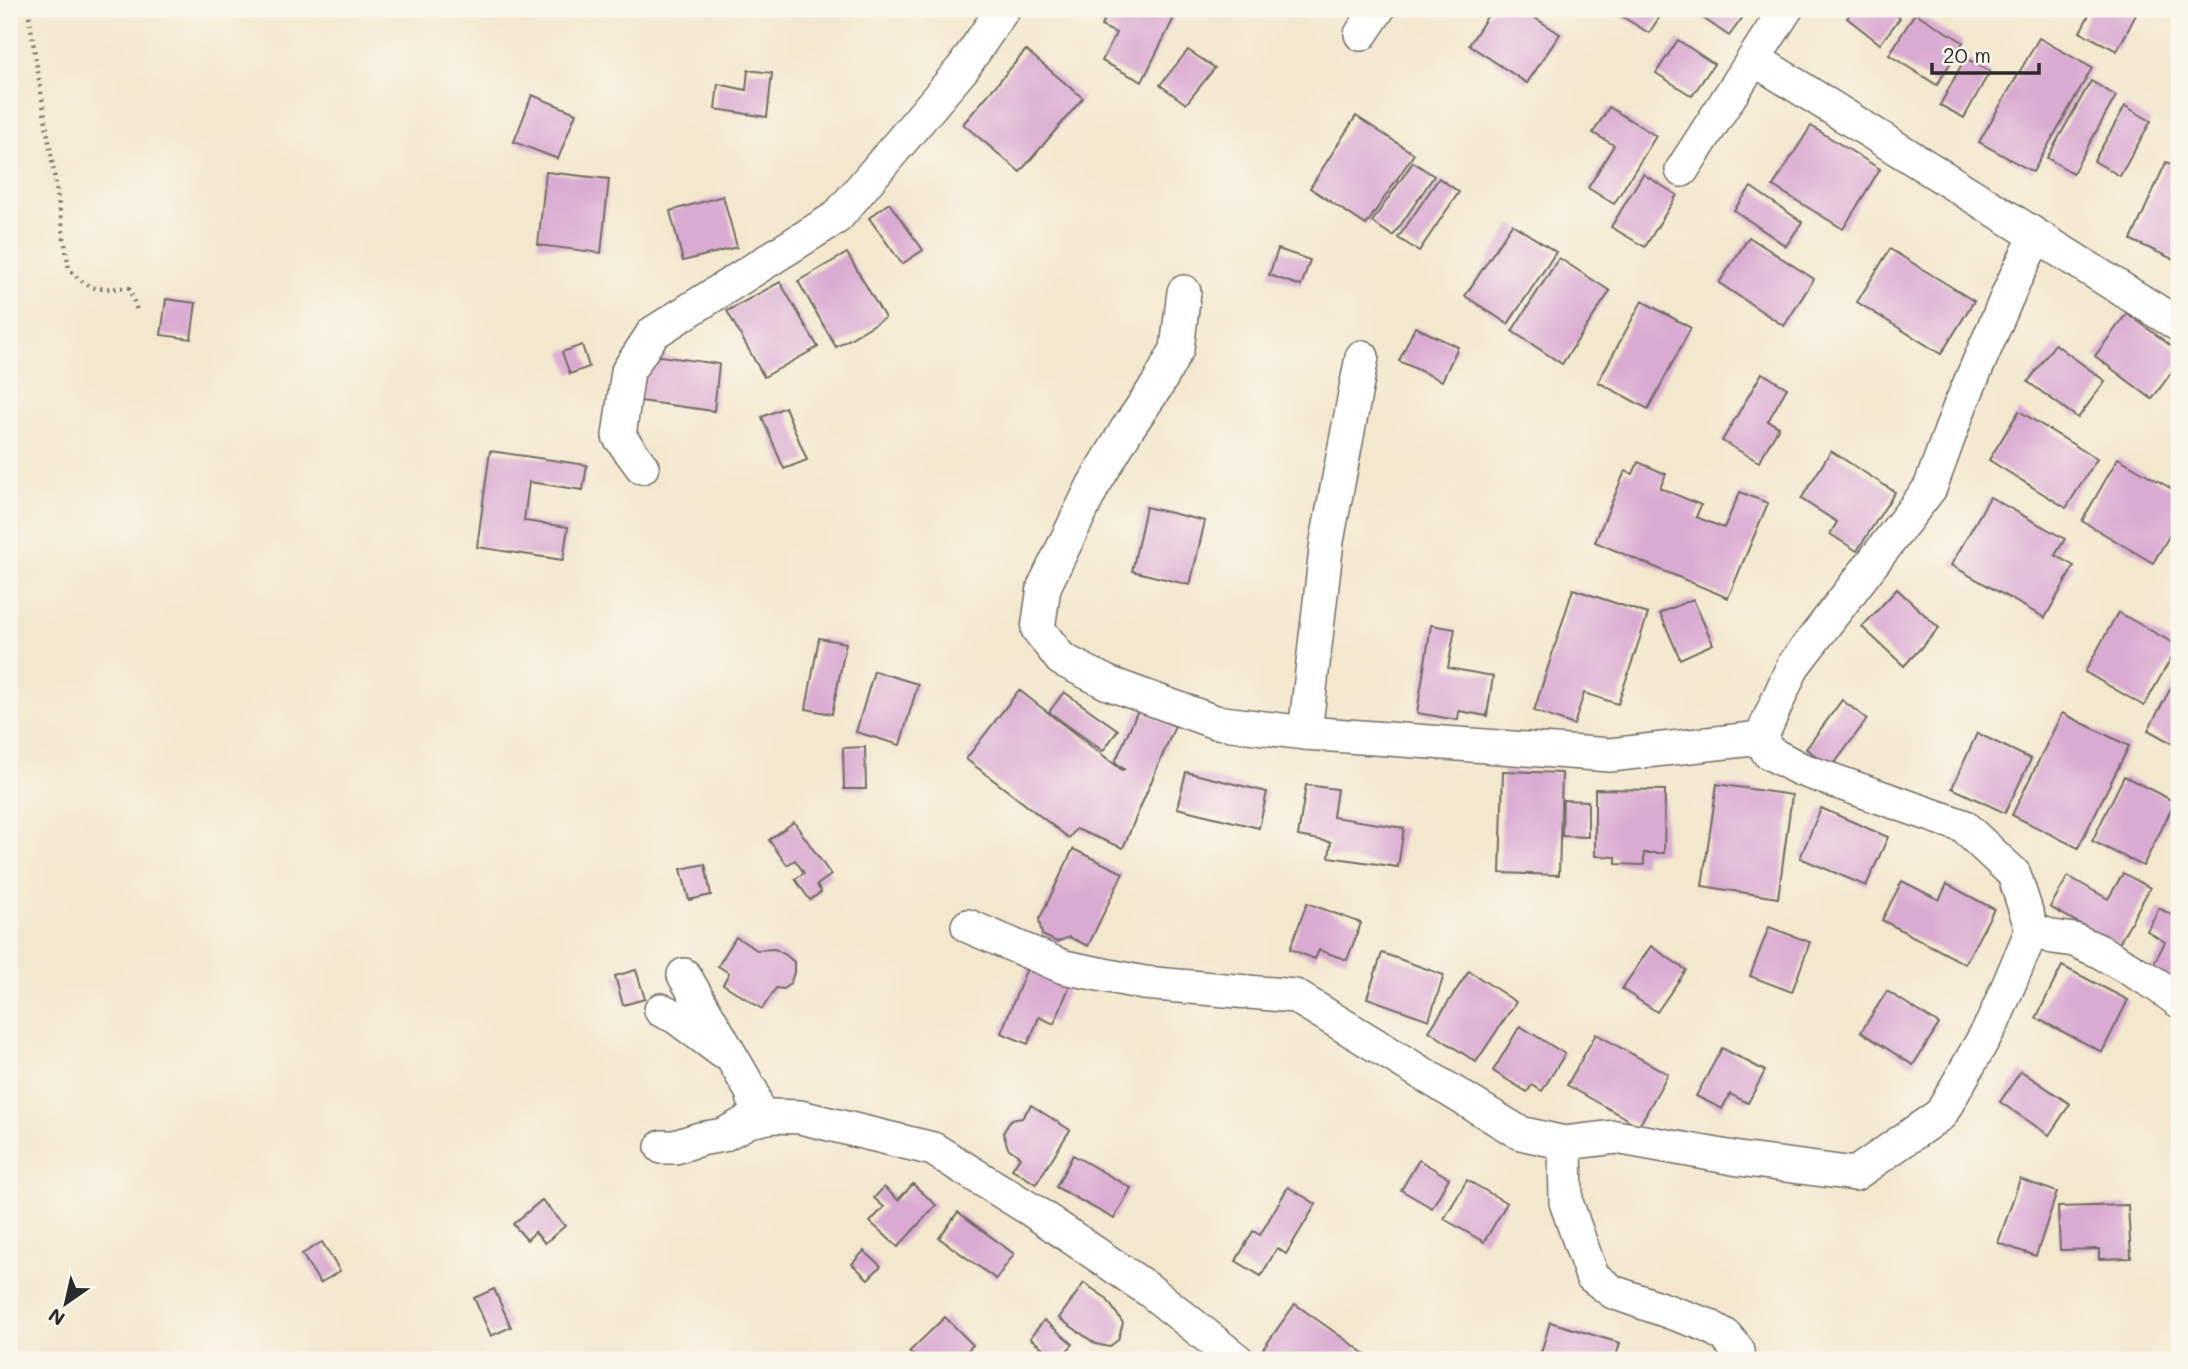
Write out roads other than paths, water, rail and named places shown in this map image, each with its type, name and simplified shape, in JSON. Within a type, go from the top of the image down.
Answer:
[{"type":"street","points":[[642,467],[620,436],[628,370],[653,333],[837,217],[963,68],[1003,9]]},
{"type":"street","points":[[1682,170],[1786,9]]},
{"type":"street","points":[[1754,59],[2179,325]]},
{"type":"street","points":[[1761,738],[1793,667],[1930,488],[1960,406],[2036,236]]},
{"type":"street","points":[[1184,292],[1177,349],[1088,498],[1044,587],[1038,629],[1061,659],[1108,683],[1215,722],[1305,733],[1610,755],[1761,738]]},
{"type":"street","points":[[1305,733],[1326,541],[1362,358]]},
{"type":"street","points":[[968,926],[1064,967],[1144,983],[1295,996],[1520,1133],[1565,1143],[1616,1137],[1739,1159],[1855,1174],[1941,1114],[1993,1022],[2032,930],[2014,874],[1963,826],[1800,769],[1768,752],[1761,738]]},
{"type":"street","points":[[2032,930],[2074,940],[2099,951],[2179,1002]]},
{"type":"street","points":[[684,975],[752,1092],[759,1119]]},
{"type":"street","points":[[661,1010],[676,1017],[733,1060]]},
{"type":"street","points":[[662,1147],[675,1147],[723,1135],[749,1121],[774,1116],[800,1117],[933,1149],[1033,1211],[1149,1290],[1237,1360]]},
{"type":"street","points":[[1565,1143],[1566,1202],[1592,1276],[1613,1292],[1707,1325],[1727,1336],[1738,1351],[1739,1360]]}]
